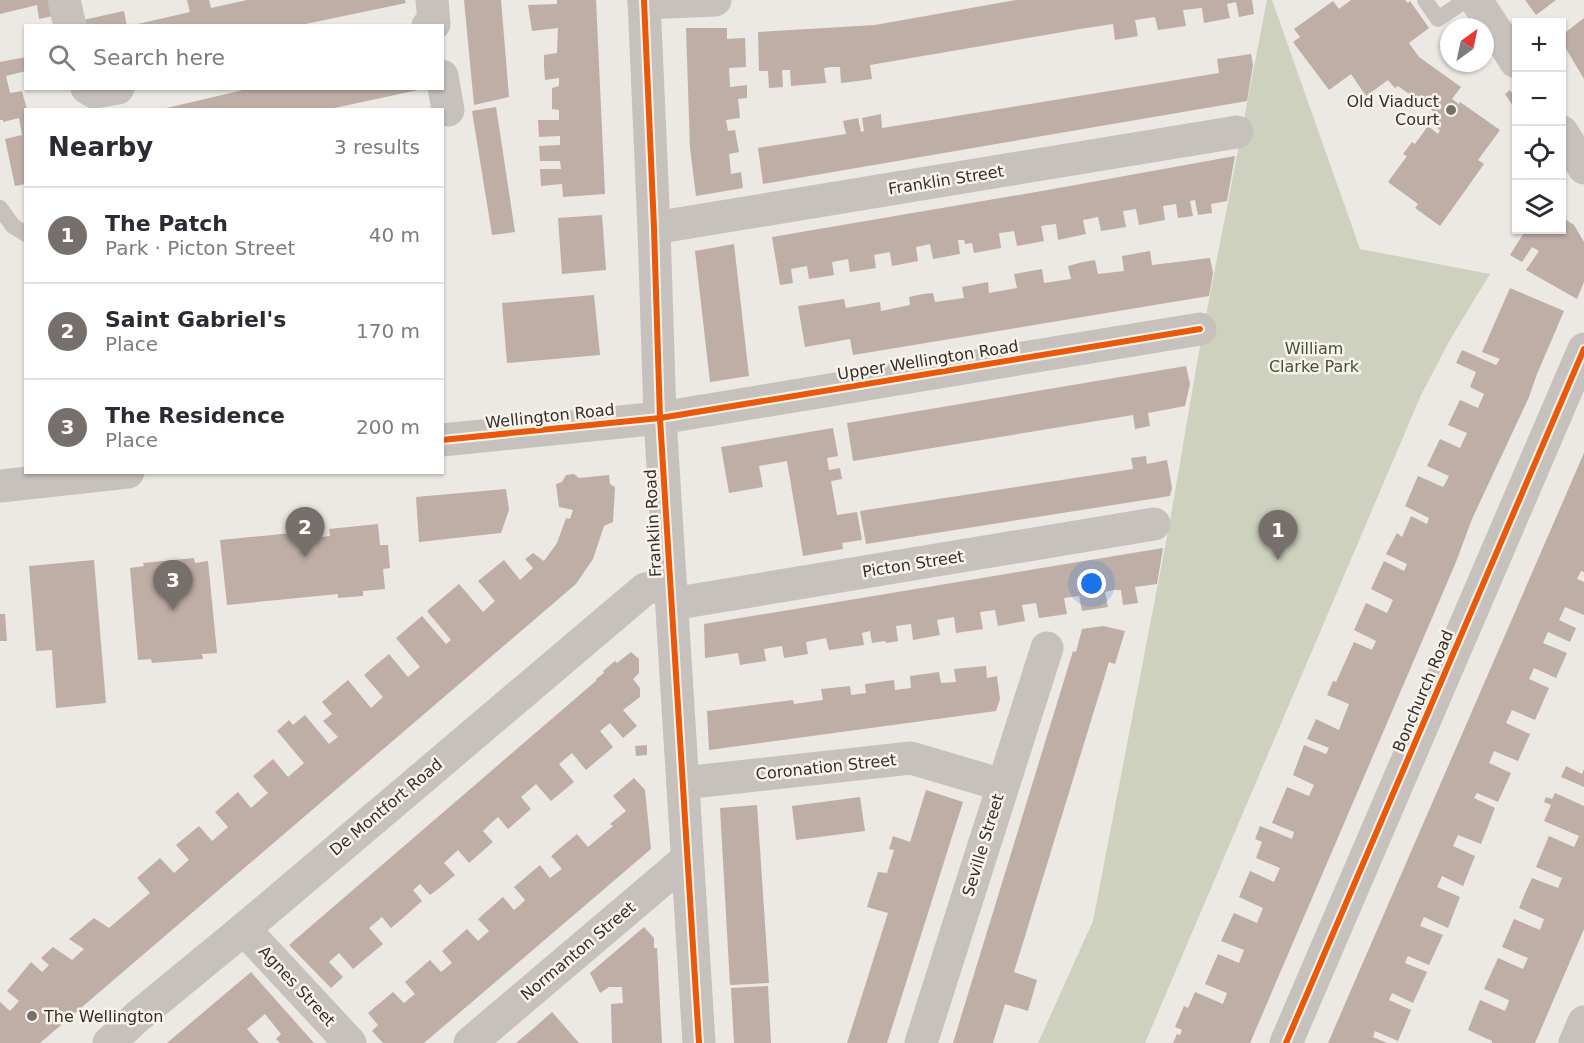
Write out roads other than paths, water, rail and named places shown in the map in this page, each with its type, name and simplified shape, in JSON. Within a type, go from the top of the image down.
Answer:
[{"type":"street","points":[[64,0],[70,24]]},
{"type":"street","points":[[644,1],[715,0]]},
{"type":"street","points":[[1476,0],[1512,56]]},
{"type":"street","name":"Franklin Road","points":[[644,1],[660,418],[699,1043]]},
{"type":"street","points":[[90,90],[94,92],[106,90]]},
{"type":"street","points":[[444,90],[447,117]]},
{"type":"street","name":"Franklin Street","points":[[654,228],[1237,132]]},
{"type":"street","points":[[1566,138],[1583,165]]},
{"type":"street","name":"Upper Wellington Road","points":[[660,418],[1200,329]]},
{"type":"street","name":"Bonchurch Road","points":[[1286,1043],[1584,349]]},
{"type":"street","name":"Wellington Road","points":[[444,440],[660,418]]},
{"type":"street","points":[[0,486],[110,474]]},
{"type":"street","name":"Picton Street","points":[[671,594],[1154,524]]},
{"type":"street","name":"De Montfort Road","points":[[109,1043],[645,589],[671,594]]},
{"type":"street","name":"Seville Street","points":[[921,1043],[1047,648]]},
{"type":"street","name":"Coronation Street","points":[[683,783],[910,758],[1002,785]]},
{"type":"street","name":"Normanton Street","points":[[470,1043],[687,860]]},
{"type":"street","name":"Agnes Street","points":[[244,929],[350,1043]]},
{"type":"street","points":[[1575,1043],[1584,1022]]},
{"type":"lane","points":[[1425,0],[1438,19],[1466,0]]},
{"type":"lane","points":[[0,208],[13,226],[24,233]]},
{"type":"place","name":"Old Viaduct Court","points":[[1451,110]]},
{"type":"place","name":"Saint Gabriel's","points":[[305,557]]},
{"type":"place","name":"The Patch","points":[[1278,560]]},
{"type":"place","name":"The Residence","points":[[173,610]]},
{"type":"place","name":"The Wellington","points":[[32,1016]]},
{"type":"park label","name":"William Clarke Park","points":[[1314,357]]}]
